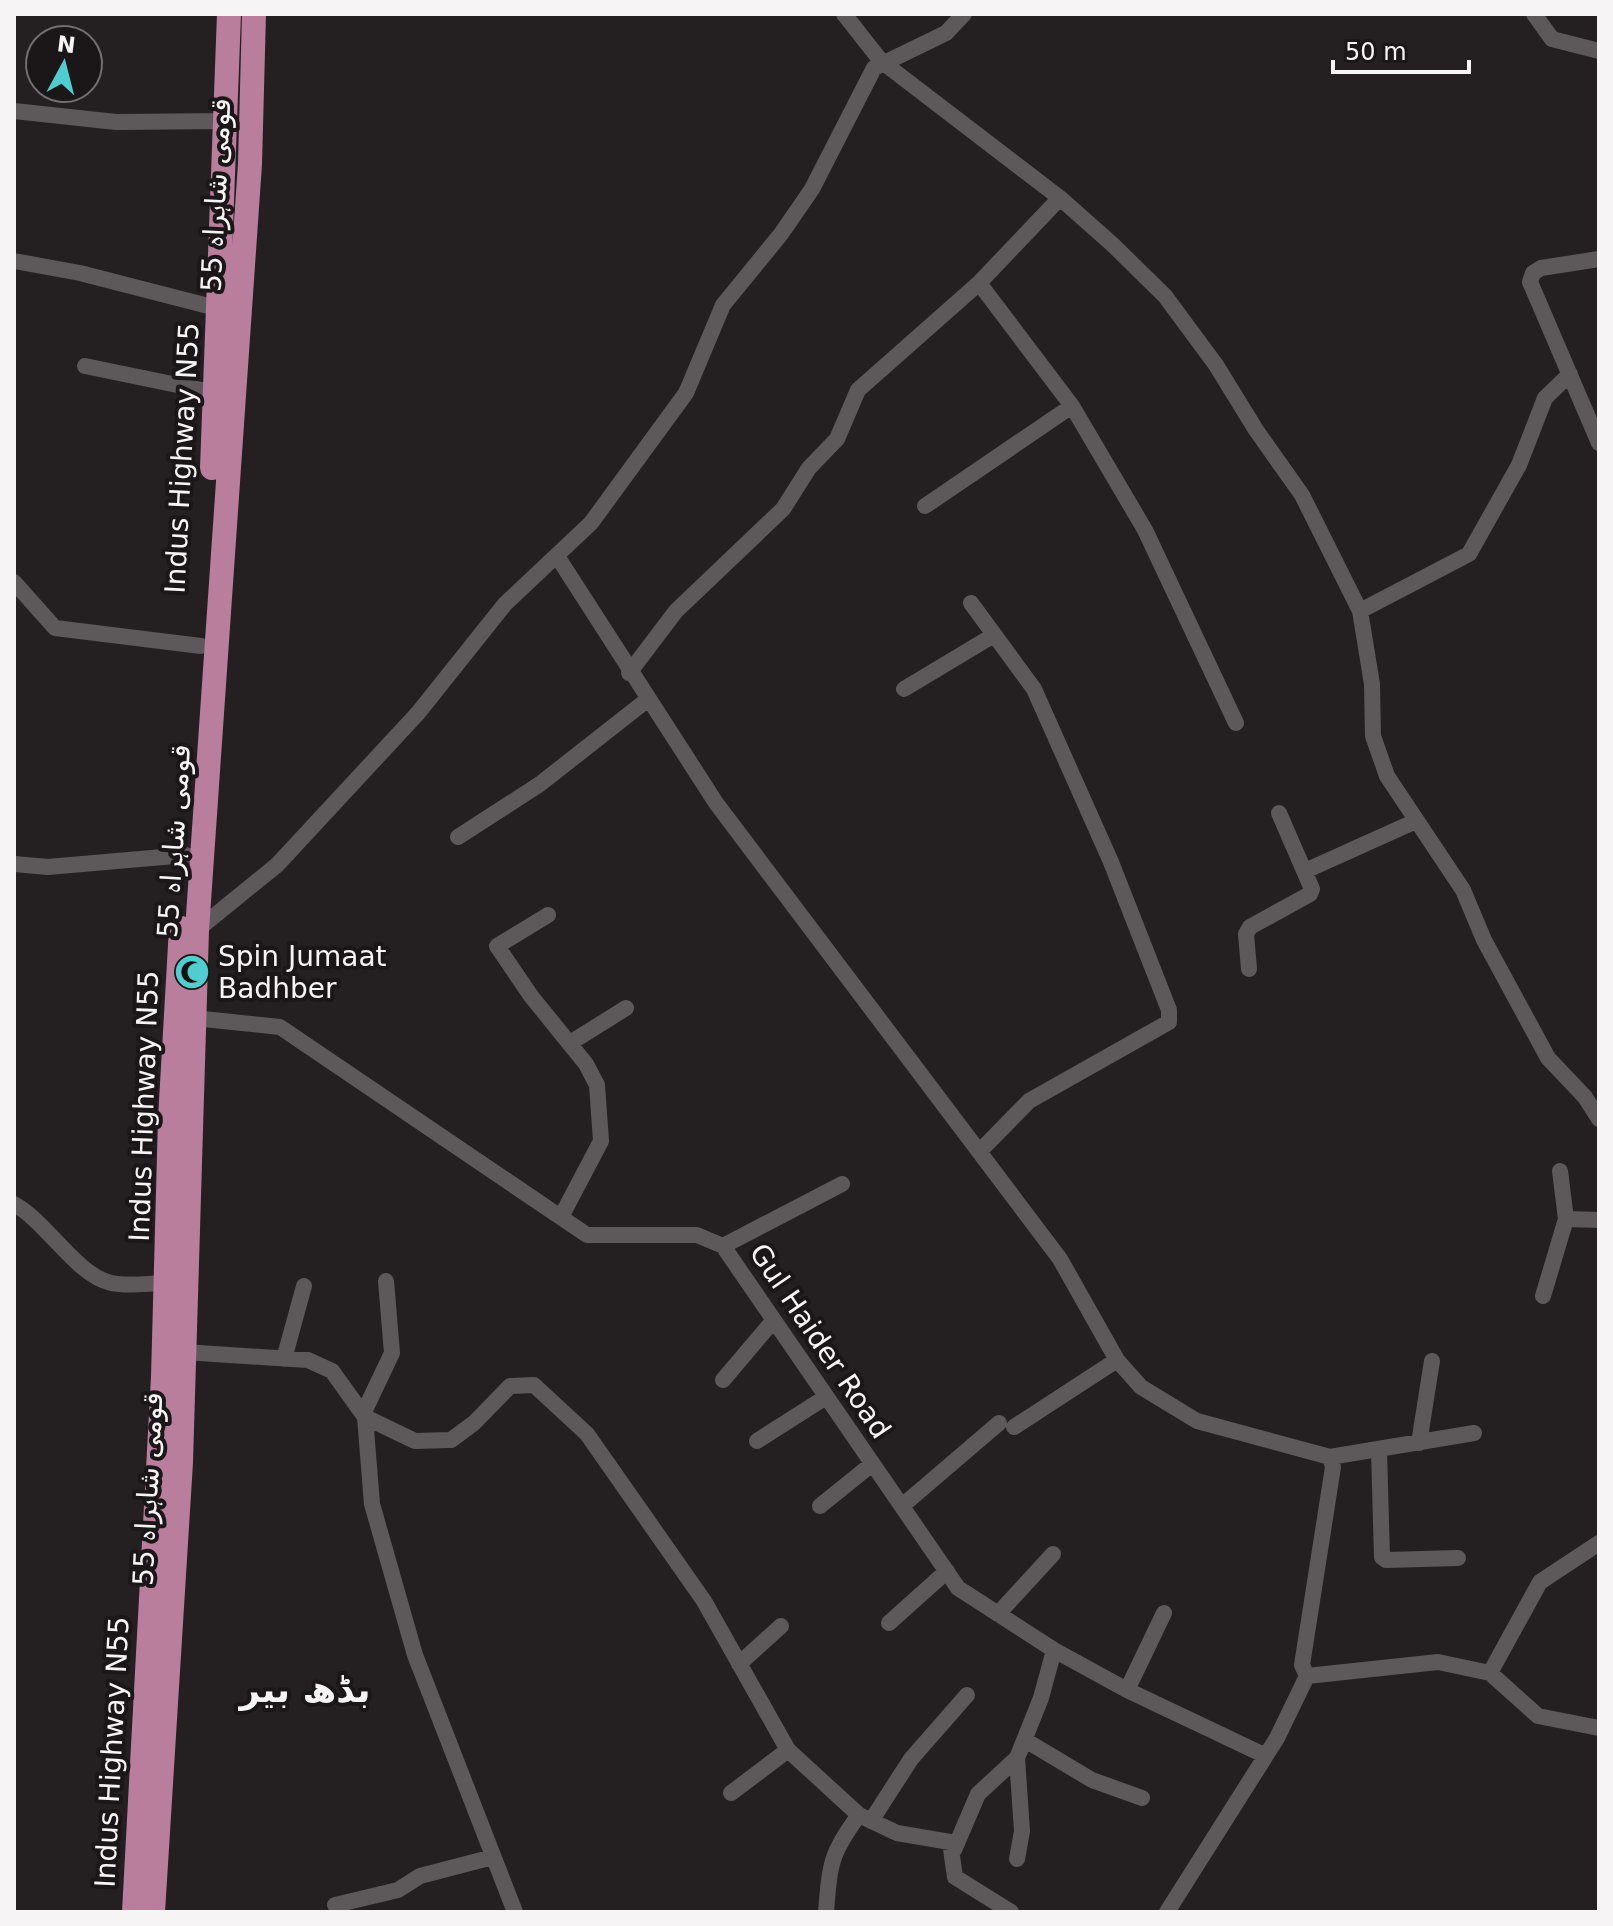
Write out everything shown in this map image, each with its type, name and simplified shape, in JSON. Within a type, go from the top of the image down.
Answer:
[{"type":"highway","name":"Indus Highway N55","points":[[134,1912],[168,1283],[170,1119],[216,393],[229,14]]},
{"type":"highway","name":"قومی شاہراہ 55","points":[[153,1912],[184,1352],[197,930],[250,164],[254,14]]},
{"type":"street","points":[[197,930],[277,865],[418,713],[505,604],[591,523],[686,393],[723,305],[781,234],[812,189],[862,89],[881,61],[946,33],[964,14]]},
{"type":"street","points":[[1534,14],[1552,39],[1599,51]]},
{"type":"street","points":[[851,18],[881,61],[1060,198],[1165,296],[1216,365],[1256,430],[1302,495],[1360,611],[1372,684],[1373,736],[1387,776],[1463,890],[1484,940],[1548,1058],[1585,1097],[1599,1119]]},
{"type":"street","points":[[14,111],[116,122],[226,121]]},
{"type":"street","points":[[629,673],[676,611],[783,509],[809,468],[837,439],[858,390],[979,283],[1060,198]]},
{"type":"street","points":[[1599,259],[1541,268],[1533,273],[1530,282],[1544,321],[1599,443]]},
{"type":"street","points":[[14,261],[80,273],[220,309]]},
{"type":"street","points":[[979,283],[1072,406],[1145,530],[1236,723]]},
{"type":"street","points":[[85,366],[216,393]]},
{"type":"street","points":[[1360,611],[1469,554],[1519,465],[1545,398],[1570,374]]},
{"type":"street","points":[[925,506],[1072,406]]},
{"type":"street","points":[[557,556],[629,673],[716,803],[1060,1259],[1117,1360],[1141,1387],[1197,1421],[1330,1457],[1474,1433]]},
{"type":"street","points":[[14,582],[55,628],[201,646]]},
{"type":"street","points":[[971,603],[1034,689],[1111,862],[1169,1010],[1169,1022],[1029,1101],[979,1152]]},
{"type":"street","points":[[904,689],[994,635]]},
{"type":"street","points":[[458,837],[540,784],[647,700]]},
{"type":"street","points":[[1249,969],[1246,934],[1250,927],[1310,894],[1305,871],[1279,813]]},
{"type":"street","points":[[1305,871],[1416,821]]},
{"type":"street","points":[[14,864],[48,867],[186,855]]},
{"type":"street","points":[[548,915],[497,946],[531,996],[570,1043],[597,1085],[601,1141],[561,1217]]},
{"type":"street","points":[[570,1043],[626,1008]]},
{"type":"street","name":"Gul Haider Road","points":[[194,1018],[280,1027],[587,1235],[697,1235],[723,1246],[958,1588],[1054,1650],[1127,1690],[1264,1755]]},
{"type":"street","points":[[1543,1296],[1566,1219],[1560,1171]]},
{"type":"street","points":[[723,1246],[842,1184]]},
{"type":"street","points":[[14,1204],[43,1226],[95,1277],[112,1284],[168,1283]]},
{"type":"street","points":[[1566,1219],[1599,1220]]},
{"type":"street","points":[[386,1281],[392,1353],[364,1416],[372,1504],[407,1624],[515,1912]]},
{"type":"street","points":[[284,1359],[304,1286]]},
{"type":"street","points":[[723,1380],[773,1321]]},
{"type":"street","points":[[184,1352],[308,1360],[332,1371],[364,1416],[415,1441],[451,1440],[474,1423],[510,1386],[534,1385],[587,1434],[704,1601],[788,1750],[865,1818],[897,1833],[950,1842],[954,1850]]},
{"type":"street","points":[[902,1506],[1007,1425],[1117,1360]]},
{"type":"street","points":[[1419,1443],[1432,1361]]},
{"type":"street","points":[[757,1441],[826,1397]]},
{"type":"street","points":[[1379,1451],[1382,1557],[1458,1558]]},
{"type":"street","points":[[1307,1676],[1302,1665],[1333,1467],[1330,1457]]},
{"type":"street","points":[[820,1506],[872,1464]]},
{"type":"street","points":[[1490,1673],[1540,1582],[1599,1543]]},
{"type":"street","points":[[998,1614],[1053,1554]]},
{"type":"street","points":[[889,1623],[947,1571]]},
{"type":"street","points":[[1127,1690],[1164,1613]]},
{"type":"street","points":[[739,1664],[781,1626]]},
{"type":"street","points":[[1011,1912],[955,1877],[951,1861],[978,1794],[1017,1758],[1054,1650]]},
{"type":"street","points":[[1307,1676],[1438,1662],[1490,1673],[1538,1716],[1599,1728]]},
{"type":"street","points":[[1167,1912],[1264,1755],[1307,1676]]},
{"type":"street","points":[[826,1912],[830,1864],[835,1847],[865,1818],[967,1695]]},
{"type":"street","points":[[1025,1740],[1092,1780],[1142,1798]]},
{"type":"street","points":[[731,1793],[788,1750]]},
{"type":"street","points":[[1017,1758],[1022,1831],[1017,1859]]},
{"type":"street","points":[[335,1905],[398,1890],[420,1876],[493,1857]]},
{"type":"place","name":"Spin Jumaat Badhber","points":[[192,972]]},
{"type":"district","name":"بڈھ بیر","points":[[305,1689]]}]
